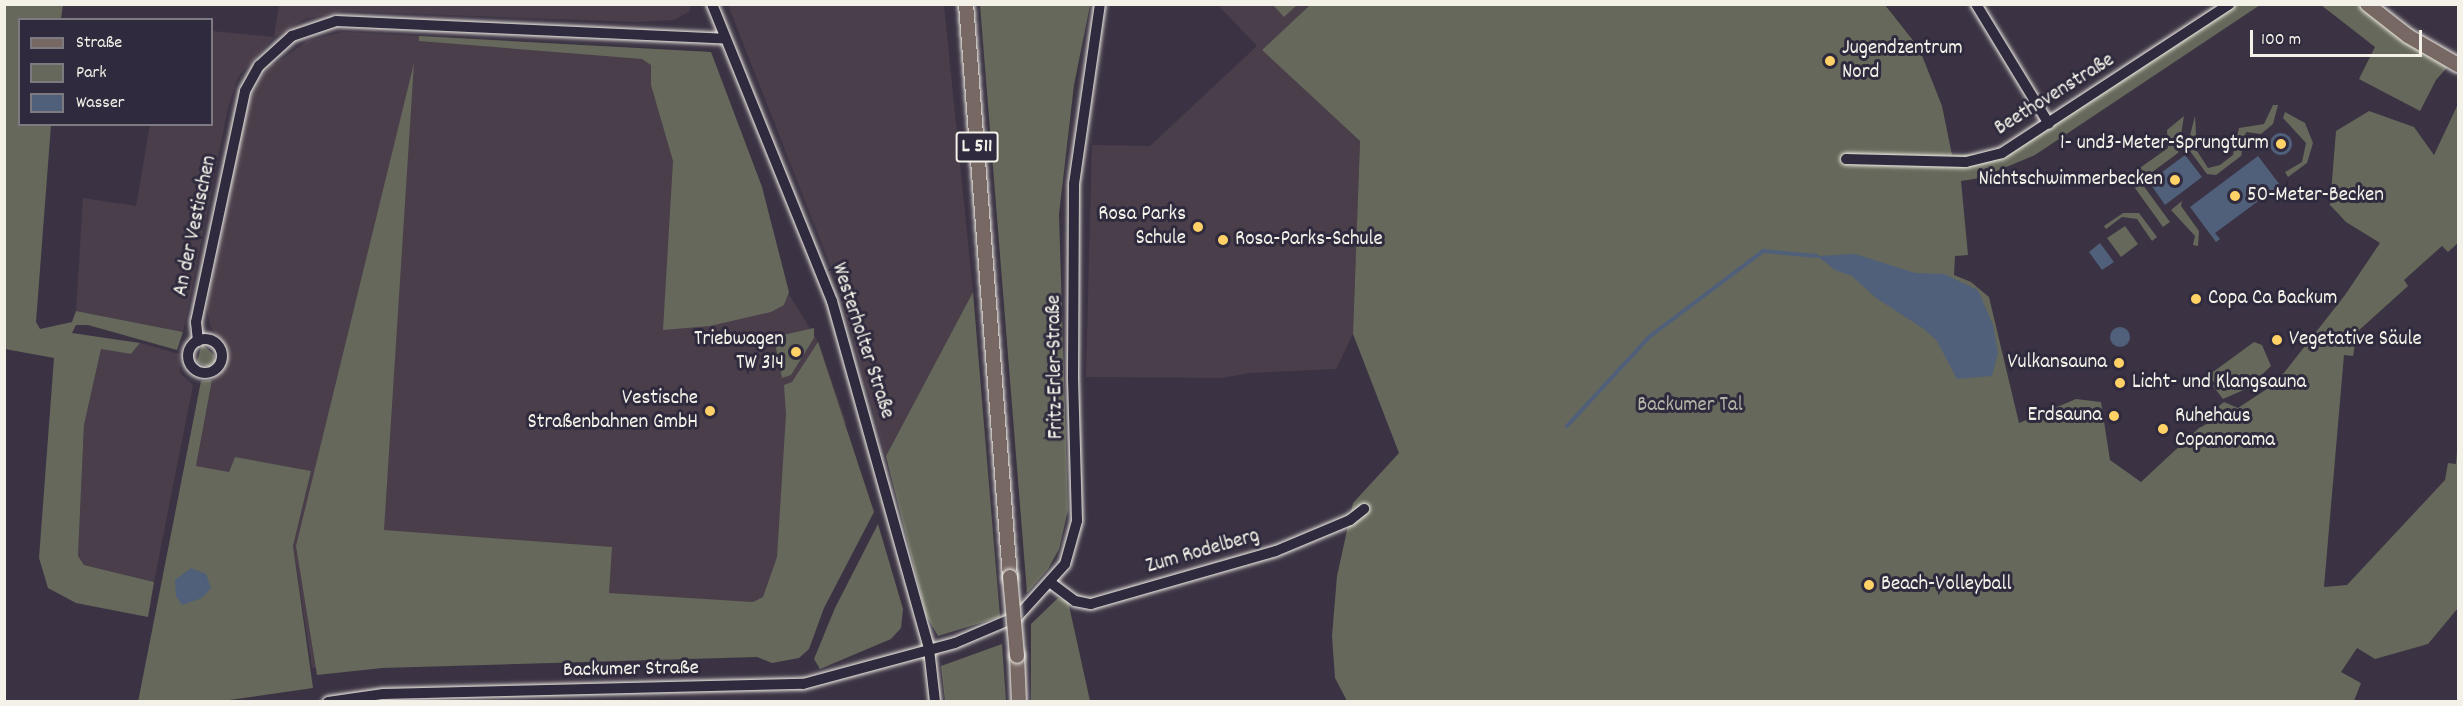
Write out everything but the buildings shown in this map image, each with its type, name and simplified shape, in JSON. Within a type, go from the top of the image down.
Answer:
[{"type":"main road","name":"L 511","points":[[966,4],[1019,702]]},
{"type":"main road","points":[[2367,4],[2408,36],[2458,65]]},
{"type":"street","name":"Westerholter Straße","points":[[712,4],[832,301],[929,649],[935,702]]},
{"type":"street","name":"Fritz-Erler-Straße","points":[[929,649],[984,633],[1018,616],[1051,583],[1065,564],[1077,521],[1073,377],[1074,184],[1100,4]]},
{"type":"street","points":[[1976,4],[2049,124]]},
{"type":"street","name":"Beethovenstraße","points":[[1846,159],[1966,162],[2002,153],[2230,4]]},
{"type":"street","name":"An der Vestischen","points":[[198,340],[196,322],[245,91],[259,66],[292,36],[336,21],[725,39]]},
{"type":"street","name":"Zum Rodelberg","points":[[1051,583],[1075,601],[1091,604],[1276,551],[1350,520],[1364,509]]},
{"type":"street","name":"Backumer Straße","points":[[328,702],[383,694],[431,698],[781,686],[811,682],[929,649]]},
{"type":"shaded area","points":[[279,5],[690,5],[690,11],[674,20],[636,22],[345,11],[305,19],[274,37]]},
{"type":"shaded area","points":[[728,5],[944,5],[973,292],[886,456],[836,280]]},
{"type":"shaded area","name":"Rosa-Parks-Schule","points":[[1218,5],[1310,5],[1262,50],[1360,141],[1353,334],[1336,369],[1249,373],[1222,378],[1086,377],[1092,145],[1150,146],[1257,46]]},
{"type":"shaded area","points":[[213,31],[274,37],[238,77],[228,108],[183,332],[76,311],[83,198],[136,206],[150,126],[213,126]]},
{"type":"shaded area","name":"Vestische Straßenbahnen GmbH","points":[[343,32],[711,52],[762,187],[785,288],[819,343],[846,422],[772,650],[363,659],[312,668],[293,546],[311,471],[235,457],[229,472],[196,466],[212,380],[226,365],[229,350],[210,326],[207,307],[248,101],[271,61],[274,65],[307,41]]},
{"type":"shaded area","points":[[140,343],[179,354],[180,373],[193,385],[154,582],[84,565],[78,556],[84,425],[101,349],[131,354]]},
{"type":"green space","points":[[4,5],[63,5],[61,18],[18,18],[18,126],[51,126],[36,322],[40,329],[72,322],[76,311],[183,332],[177,350],[88,325],[76,325],[72,333],[140,343],[131,354],[101,349],[84,425],[78,556],[84,565],[154,582],[148,617],[76,603],[48,588],[39,558],[54,358],[5,349]]},
{"type":"green space","points":[[980,5],[1090,5],[1074,85],[1059,214],[1068,510],[1059,549],[1048,569],[1027,593]]},
{"type":"green space","points":[[1273,5],[1297,5],[1284,17]]},
{"type":"green space","name":"Backumer Tal","points":[[1310,5],[1885,5],[1919,48],[1942,106],[1952,155],[2002,153],[2230,5],[2260,5],[2035,155],[1980,178],[1961,181],[1968,255],[1955,256],[1954,275],[1971,282],[1989,297],[2019,423],[2076,399],[2101,402],[2110,460],[2141,482],[2199,428],[2220,417],[2219,406],[2224,402],[2238,408],[2276,383],[2345,295],[2380,243],[2346,222],[2330,205],[2336,131],[2369,111],[2414,127],[2434,155],[2458,104],[2458,243],[2448,252],[2442,246],[2404,280],[2408,286],[2357,332],[2353,356],[2344,355],[2324,587],[2347,585],[2445,480],[2448,463],[2456,464],[2458,439],[2458,608],[2428,644],[2375,659],[2357,648],[2341,672],[2361,683],[2354,701],[1347,701],[1335,678],[1332,636],[1337,576],[1353,503],[1399,453],[1353,334],[1360,141],[1262,50]]},
{"type":"green space","points":[[2321,5],[2367,5],[2452,62],[2436,80],[2420,111],[2359,79],[2375,47]]},
{"type":"green space","points":[[419,36],[711,52],[762,187],[789,292],[784,305],[771,312],[710,326],[663,330],[673,161],[651,85],[651,65],[642,59],[419,41]]},
{"type":"green space","points":[[414,63],[384,530],[612,547],[609,593],[753,602],[763,597],[777,557],[786,414],[784,385],[792,382],[818,342],[874,512],[824,608],[809,649],[799,658],[772,663],[757,657],[382,668],[317,675],[296,546]]},
{"type":"green space","points":[[2273,105],[2278,105],[2273,124],[2261,134],[2246,132],[2241,156],[2216,175],[2207,174],[2187,147],[2195,116],[2197,151],[2208,168],[2220,165],[2233,155],[2239,128],[2264,124]]},
{"type":"green space","points":[[2285,112],[2305,123],[2313,143],[2307,163],[2288,177],[2285,172],[2302,162],[2306,143],[2283,118]]},
{"type":"green space","points":[[2184,116],[2178,153],[2140,181],[2170,222],[2163,227],[2127,177],[2168,148],[2167,130]]},
{"type":"green space","points":[[2182,201],[2181,206],[2199,231],[2198,246],[2193,245],[2195,236],[2171,210]]},
{"type":"green space","points":[[2123,213],[2139,213],[2157,237],[2152,241],[2137,219],[2122,217],[2106,229],[2104,226]]},
{"type":"green space","points":[[2125,226],[2138,244],[2121,257],[2107,238]]},
{"type":"green space","points":[[973,292],[1000,617],[938,636],[926,615],[886,456]]},
{"type":"green space","points":[[814,328],[814,338],[791,375],[782,378],[776,348],[778,339],[783,335]]},
{"type":"green space","points":[[2254,342],[2262,345],[2271,366],[2248,388],[2223,399],[2213,386],[2216,383],[2206,377]]},
{"type":"green space","points":[[202,344],[214,355],[215,361],[209,367],[197,362]]},
{"type":"green space","points":[[212,380],[196,466],[229,472],[235,457],[311,471],[293,546],[313,688],[222,701],[138,702],[201,381]]},
{"type":"green space","points":[[878,524],[903,609],[901,628],[891,639],[820,669],[814,659],[835,608]]},
{"type":"green space","points":[[1058,598],[1068,601],[1090,701],[1031,701],[1031,624]]},
{"type":"green space","points":[[1002,644],[1006,701],[945,701],[941,666]]},
{"type":"water","name":"1- und3-Meter-Sprungturm","points":[[2277,133],[2285,133],[2292,140],[2292,148],[2285,155],[2277,155],[2270,148],[2270,140]]},
{"type":"water","name":"Nichtschwimmerbecken","points":[[2185,155],[2202,177],[2165,205],[2149,182]]},
{"type":"water","name":"50-Meter-Becken","points":[[2258,156],[2280,185],[2215,233],[2220,239],[2216,242],[2190,207]]},
{"type":"water","points":[[2100,243],[2114,262],[2102,270],[2089,252]]},
{"type":"water","points":[[1855,254],[1915,273],[1944,274],[1978,290],[1993,325],[1998,353],[1992,376],[1957,379],[1937,341],[1924,329],[1876,298],[1852,276],[1835,270],[1817,256]]},
{"type":"water","points":[[2116,327],[2124,327],[2130,333],[2130,341],[2124,347],[2116,347],[2110,341],[2110,333]]},
{"type":"water","points":[[191,568],[206,574],[211,588],[202,598],[182,605],[176,596],[175,580]]},
{"type":"waterway","points":[[1567,426],[1649,337],[1763,251],[1817,256]]},
{"type":"place","name":"Jugendzentrum Nord","points":[[1830,61]]},
{"type":"place","name":"1- und3-Meter-Sprungturm","points":[[2281,144]]},
{"type":"place","name":"Nichtschwimmerbecken","points":[[2175,180]]},
{"type":"place","name":"50-Meter-Becken","points":[[2235,196]]},
{"type":"place","name":"Rosa Parks Schule","points":[[1198,227]]},
{"type":"place","name":"Rosa-Parks-Schule","points":[[1223,240]]},
{"type":"place","name":"Copa Ca Backum","points":[[2196,299]]},
{"type":"place","name":"Vegetative Säule","points":[[2277,340]]},
{"type":"place","name":"Triebwagen TW 314","points":[[796,352]]},
{"type":"place","name":"Vulkansauna","points":[[2119,363]]},
{"type":"place","name":"Licht- und Klangsauna","points":[[2120,383]]},
{"type":"place","name":"Vestische Straßenbahnen GmbH","points":[[710,411]]},
{"type":"place","name":"Erdsauna","points":[[2114,416]]},
{"type":"place","name":"Ruhehaus Copanorama","points":[[2163,429]]},
{"type":"place","name":"Beach-Volleyball","points":[[1869,585]]}]
